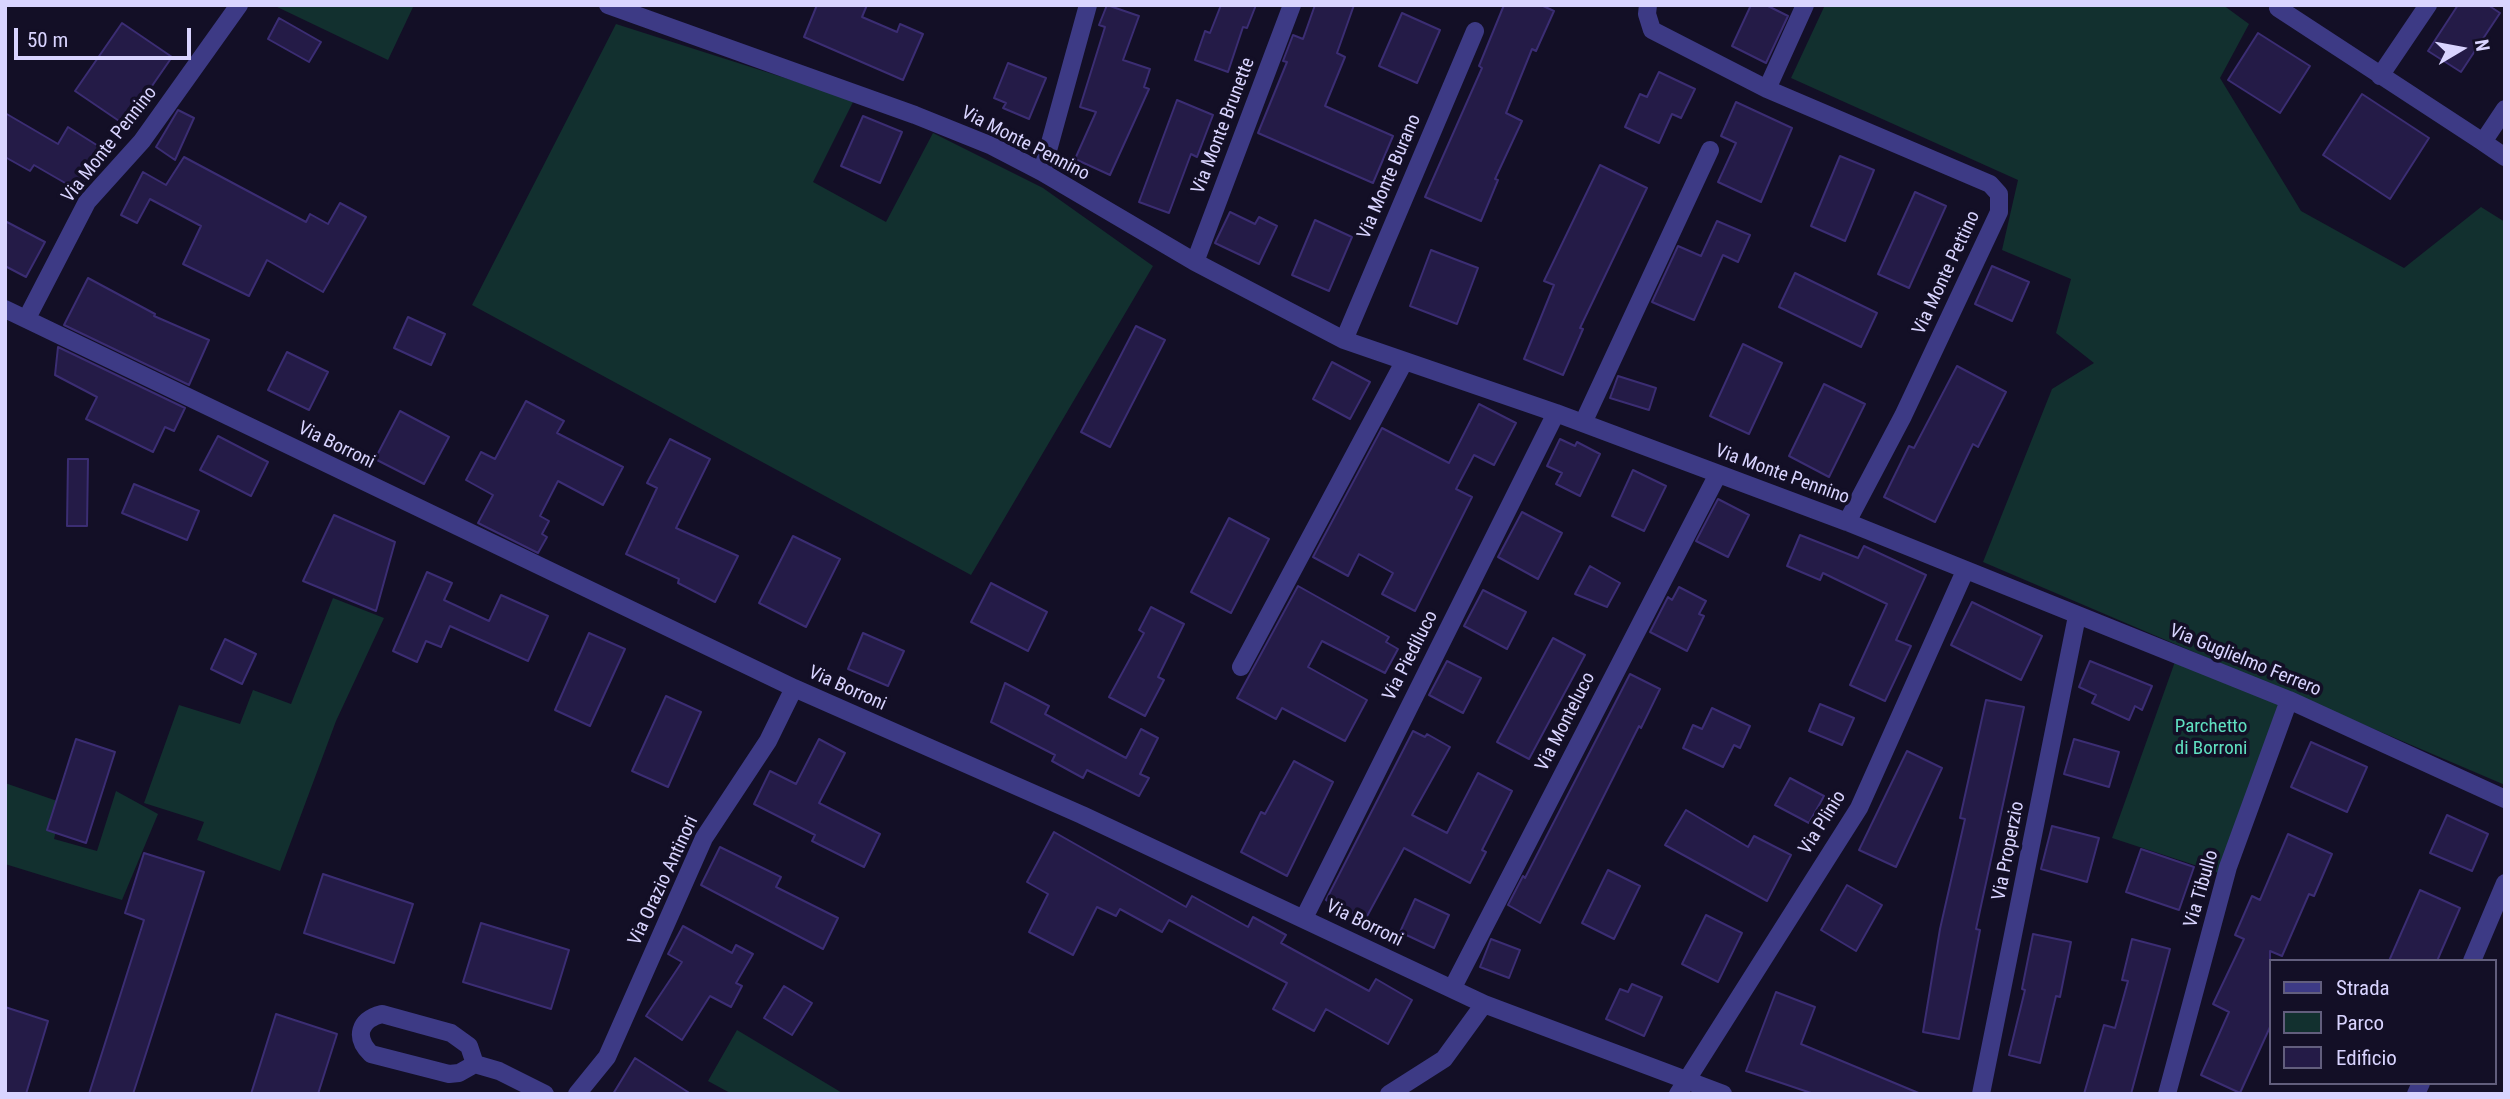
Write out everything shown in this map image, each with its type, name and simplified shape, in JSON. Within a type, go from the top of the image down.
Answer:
[{"type":"street","name":"Via Monte Pennino","points":[[26,318],[87,202],[142,141],[239,5]]},
{"type":"street","name":"Via Monte Pennino","points":[[608,5],[915,115],[992,146],[1042,172],[1195,262],[1344,340],[1583,423],[1847,522],[1965,571]]},
{"type":"street","points":[[1042,172],[1088,5]]},
{"type":"street","name":"Via Monte Brunette","points":[[1195,262],[1292,5]]},
{"type":"street","name":"Via Monte Pettino","points":[[1648,5],[1647,14],[1652,30],[1767,89],[1990,184],[1999,194],[1999,212],[1903,416],[1847,522]]},
{"type":"street","points":[[1767,89],[1805,5]]},
{"type":"street","points":[[2380,76],[2428,5]]},
{"type":"street","points":[[2277,6],[2505,157]]},
{"type":"street","name":"Via Monte Burano","points":[[1344,340],[1475,31]]},
{"type":"street","points":[[2483,142],[2505,109]]},
{"type":"street","points":[[1583,423],[1710,150]]},
{"type":"street","name":"Via Borroni","points":[[5,309],[331,468],[794,688],[1082,815],[1484,1004],[1681,1086],[1723,1094]]},
{"type":"street","points":[[1241,667],[1404,362]]},
{"type":"street","name":"Via Piediluco","points":[[1304,918],[1556,414]]},
{"type":"street","name":"Via Monteluco","points":[[1452,989],[1718,474]]},
{"type":"street","name":"Via Guglielmo Ferrero","points":[[1965,571],[2289,700],[2505,799]]},
{"type":"street","name":"Via Plinio","points":[[1681,1086],[1859,808],[1965,571]]},
{"type":"street","name":"Via Properzio","points":[[1981,1094],[2077,616]]},
{"type":"street","name":"Via Orazio Antinori","points":[[577,1094],[607,1058],[704,838],[768,741],[794,688]]},
{"type":"street","name":"Via Tibullo","points":[[2167,1094],[2228,867],[2289,700]]},
{"type":"street","points":[[2473,959],[2505,883]]},
{"type":"street","points":[[1389,1094],[1444,1059],[1484,1004]]},
{"type":"street","points":[[475,1064],[470,1046],[451,1033],[382,1014],[371,1017],[362,1024],[362,1045],[372,1054],[449,1074],[459,1073],[475,1064],[499,1071],[545,1094]]},
{"type":"green space","points":[[273,5],[414,5],[388,60]]},
{"type":"green space","points":[[1825,5],[2223,5],[2249,24],[2220,78],[2301,211],[2404,268],[2481,207],[2505,222],[2505,785],[1983,562],[2052,389],[2094,363],[2056,333],[2071,279],[2002,250],[2018,180],[1791,78]]},
{"type":"green space","points":[[616,24],[854,100],[813,182],[886,222],[933,133],[1043,188],[1153,266],[971,575],[472,305]]},
{"type":"green space","points":[[333,598],[384,618],[336,721],[280,871],[197,840],[204,822],[144,803],[179,705],[240,724],[253,690],[291,704]]},
{"type":"green space","name":"Parchetto di Borroni","points":[[2177,656],[2289,700],[2225,875],[2112,838]]},
{"type":"green space","points":[[5,783],[63,803],[54,839],[97,851],[116,791],[158,814],[122,900],[5,864]]},
{"type":"green space","points":[[737,1030],[844,1094],[732,1094],[708,1081]]},
{"type":"building","points":[[817,5],[867,5],[862,17],[897,32],[900,24],[923,34],[903,80],[804,37]]},
{"type":"building","points":[[1107,5],[1139,16],[1123,60],[1150,69],[1144,87],[1149,89],[1110,175],[1075,159],[1096,112],[1080,107],[1105,27],[1099,25]]},
{"type":"building","points":[[1221,5],[1256,5],[1247,28],[1243,27],[1228,72],[1195,60],[1205,31],[1210,33]]},
{"type":"building","points":[[1315,5],[1354,5],[1337,53],[1345,57],[1325,106],[1393,136],[1373,183],[1258,133],[1287,62],[1283,61],[1293,35],[1303,39]]},
{"type":"building","points":[[1504,5],[1541,5],[1554,11],[1536,51],[1532,49],[1506,113],[1522,121],[1495,179],[1498,180],[1481,221],[1425,197],[1482,68],[1479,66]]},
{"type":"building","points":[[1751,5],[1766,5],[1788,16],[1766,63],[1732,46]]},
{"type":"building","points":[[2458,5],[2488,5],[2500,13],[2461,72],[2428,51]]},
{"type":"building","points":[[1402,13],[1440,30],[1417,83],[1379,66]]},
{"type":"building","points":[[279,18],[321,42],[309,62],[268,39]]},
{"type":"building","points":[[122,23],[172,57],[125,125],[75,91]]},
{"type":"building","points":[[2258,33],[2310,66],[2280,113],[2228,80]]},
{"type":"building","points":[[1008,63],[1046,78],[1029,119],[1003,108],[1006,103],[994,98]]},
{"type":"building","points":[[1659,72],[1695,89],[1681,118],[1672,114],[1659,143],[1625,127],[1640,94],[1647,97]]},
{"type":"building","points":[[2362,94],[2429,138],[2390,199],[2323,155]]},
{"type":"building","points":[[1177,100],[1213,115],[1197,157],[1191,154],[1169,213],[1139,202]]},
{"type":"building","points":[[1736,102],[1792,128],[1761,202],[1718,182],[1736,143],[1721,136]]},
{"type":"building","points":[[178,110],[194,118],[175,160],[156,147]]},
{"type":"building","points":[[5,113],[58,144],[68,127],[103,149],[79,191],[34,165],[30,171],[5,157]]},
{"type":"building","points":[[863,116],[902,132],[880,183],[841,166]]},
{"type":"building","points":[[1840,156],[1874,170],[1845,241],[1811,226]]},
{"type":"building","points":[[184,157],[306,222],[310,214],[328,224],[340,203],[366,217],[323,292],[267,260],[249,296],[183,264],[201,226],[150,199],[137,223],[121,215],[143,172],[166,185]]},
{"type":"building","points":[[1600,165],[1647,188],[1580,328],[1583,329],[1563,375],[1524,359],[1554,285],[1544,281]]},
{"type":"building","points":[[1915,192],[1946,206],[1909,288],[1878,274]]},
{"type":"building","points":[[1230,212],[1255,224],[1259,217],[1277,226],[1259,264],[1215,243]]},
{"type":"building","points":[[1315,220],[1352,237],[1329,291],[1292,275]]},
{"type":"building","points":[[5,221],[45,242],[26,277],[5,266]]},
{"type":"building","points":[[1717,221],[1750,235],[1738,262],[1723,255],[1694,320],[1652,302],[1678,246],[1701,256]]},
{"type":"building","points":[[1431,250],[1478,268],[1457,324],[1410,306]]},
{"type":"building","points":[[1992,266],[2029,282],[2012,321],[1975,304]]},
{"type":"building","points":[[1795,273],[1877,313],[1861,347],[1779,307]]},
{"type":"building","points":[[88,278],[155,314],[154,316],[209,340],[189,385],[64,325]]},
{"type":"building","points":[[408,317],[445,334],[431,365],[394,348]]},
{"type":"building","points":[[1136,326],[1165,340],[1110,447],[1081,432]]},
{"type":"building","points":[[1743,344],[1782,363],[1749,434],[1710,416]]},
{"type":"building","points":[[58,347],[185,408],[174,431],[165,427],[153,452],[86,419],[97,397],[55,375]]},
{"type":"building","points":[[287,352],[328,372],[309,410],[268,390]]},
{"type":"building","points":[[1332,362],[1370,382],[1350,419],[1313,399]]},
{"type":"building","points":[[1957,366],[2006,392],[1978,447],[1973,444],[1935,522],[1884,497],[1909,446],[1914,448]]},
{"type":"building","points":[[1618,376],[1656,388],[1649,410],[1610,398]]},
{"type":"building","points":[[1824,384],[1865,404],[1829,477],[1789,456]]},
{"type":"building","points":[[526,401],[564,421],[557,433],[623,467],[603,505],[558,481],[540,516],[549,521],[542,534],[547,537],[538,553],[478,523],[493,495],[466,480],[481,452],[495,459]]},
{"type":"building","points":[[1479,404],[1516,423],[1494,465],[1474,455],[1456,489],[1472,497],[1415,611],[1382,594],[1393,573],[1359,554],[1348,576],[1313,557],[1382,428],[1449,463]]},
{"type":"building","points":[[400,411],[449,437],[424,484],[375,459]]},
{"type":"building","points":[[218,436],[268,462],[251,496],[200,470]]},
{"type":"building","points":[[670,439],[710,459],[676,528],[738,556],[715,602],[678,583],[679,579],[626,554],[657,488],[647,483]]},
{"type":"building","points":[[1560,439],[1575,446],[1577,442],[1600,454],[1580,496],[1556,484],[1562,473],[1547,466]]},
{"type":"building","points":[[68,459],[88,459],[87,526],[67,526]]},
{"type":"building","points":[[1633,470],[1666,486],[1644,531],[1612,516]]},
{"type":"building","points":[[134,484],[199,511],[187,540],[122,513]]},
{"type":"building","points":[[1718,499],[1749,515],[1728,557],[1696,541]]},
{"type":"building","points":[[1522,512],[1562,533],[1538,579],[1498,557]]},
{"type":"building","points":[[334,515],[395,542],[376,611],[303,581]]},
{"type":"building","points":[[1229,518],[1269,539],[1231,613],[1191,592]]},
{"type":"building","points":[[1800,535],[1858,558],[1864,546],[1926,575],[1896,640],[1911,646],[1885,701],[1850,685],[1887,604],[1823,573],[1820,580],[1787,566]]},
{"type":"building","points":[[793,536],[840,559],[806,627],[759,603]]},
{"type":"building","points":[[1590,566],[1620,583],[1607,607],[1575,594]]},
{"type":"building","points":[[427,572],[452,583],[444,600],[489,621],[501,595],[548,616],[528,661],[450,626],[441,647],[426,641],[417,662],[393,651]]},
{"type":"building","points":[[991,583],[1047,612],[1028,651],[971,622]]},
{"type":"building","points":[[1298,586],[1389,637],[1386,642],[1398,649],[1385,673],[1322,641],[1308,667],[1367,700],[1345,741],[1282,708],[1276,719],[1237,698]]},
{"type":"building","points":[[1679,587],[1706,601],[1699,614],[1704,616],[1687,651],[1650,632],[1668,597],[1672,600]]},
{"type":"building","points":[[1483,590],[1526,612],[1507,649],[1464,626]]},
{"type":"building","points":[[1972,602],[2042,636],[2021,680],[1951,645]]},
{"type":"building","points":[[1151,607],[1184,624],[1158,677],[1164,680],[1145,716],[1109,697],[1144,633],[1139,630]]},
{"type":"building","points":[[589,633],[625,649],[590,726],[555,710]]},
{"type":"building","points":[[863,633],[904,651],[888,686],[848,669]]},
{"type":"building","points":[[1553,638],[1585,655],[1529,759],[1497,742]]},
{"type":"building","points":[[225,639],[256,654],[242,684],[211,669]]},
{"type":"building","points":[[1447,661],[1481,678],[1463,713],[1429,695]]},
{"type":"building","points":[[2090,661],[2152,686],[2142,710],[2135,706],[2129,720],[2092,703],[2096,695],[2079,687]]},
{"type":"building","points":[[1630,674],[1660,689],[1540,923],[1508,905],[1523,876],[1525,878]]},
{"type":"building","points":[[1005,683],[1049,706],[1045,714],[1126,758],[1141,729],[1158,738],[1140,774],[1149,778],[1139,796],[1087,770],[1083,778],[1052,761],[1055,755],[991,722]]},
{"type":"building","points":[[666,696],[701,712],[668,787],[632,771]]},
{"type":"building","points":[[1986,700],[2024,707],[1976,929],[1980,930],[1959,1039],[1923,1032],[1940,929],[1965,819],[1960,818]]},
{"type":"building","points":[[1820,704],[1854,718],[1842,745],[1809,731]]},
{"type":"building","points":[[1712,708],[1750,726],[1740,748],[1734,745],[1723,767],[1683,748],[1693,725],[1702,729]]},
{"type":"building","points":[[1413,731],[1425,737],[1427,734],[1450,747],[1412,815],[1447,833],[1478,773],[1512,791],[1482,850],[1486,852],[1470,883],[1404,848],[1365,920],[1326,900]]},
{"type":"building","points":[[76,739],[115,752],[86,843],[47,830]]},
{"type":"building","points":[[819,739],[845,753],[819,803],[880,834],[864,867],[812,841],[815,835],[754,804],[770,771],[796,784]]},
{"type":"building","points":[[2074,739],[2119,752],[2109,787],[2064,774]]},
{"type":"building","points":[[2311,742],[2367,767],[2347,812],[2291,787]]},
{"type":"building","points":[[1907,751],[1942,768],[1896,867],[1859,850]]},
{"type":"building","points":[[1294,761],[1333,782],[1287,876],[1241,852],[1261,812],[1265,814]]},
{"type":"building","points":[[1790,778],[1824,796],[1809,823],[1775,805]]},
{"type":"building","points":[[1686,810],[1748,847],[1754,836],[1791,855],[1767,901],[1665,845]]},
{"type":"building","points":[[2447,815],[2488,834],[2472,871],[2430,853]]},
{"type":"building","points":[[2052,826],[2099,838],[2087,882],[2041,869]]},
{"type":"building","points":[[1054,832],[1186,907],[1192,896],[1248,927],[1253,917],[1286,935],[1281,943],[1369,991],[1376,979],[1412,1000],[1388,1044],[1326,1009],[1314,1031],[1273,1009],[1287,983],[1169,920],[1162,932],[1120,909],[1116,916],[1097,907],[1073,955],[1029,932],[1048,894],[1027,882]]},
{"type":"building","points":[[2288,834],[2332,854],[2314,896],[2309,894],[2282,956],[2270,951],[2268,1031],[2240,1093],[2201,1075],[2229,1012],[2213,1004],[2244,939],[2235,935],[2252,896],[2260,900]]},
{"type":"building","points":[[720,847],[781,877],[776,887],[838,918],[823,949],[701,885]]},
{"type":"building","points":[[2141,849],[2194,867],[2179,910],[2126,892]]},
{"type":"building","points":[[144,853],[204,872],[133,1094],[89,1094],[144,920],[125,913]]},
{"type":"building","points":[[1608,870],[1640,886],[1614,939],[1582,923]]},
{"type":"building","points":[[323,874],[413,904],[394,963],[304,933]]},
{"type":"building","points":[[1847,885],[1882,905],[1856,951],[1821,930]]},
{"type":"building","points":[[2420,890],[2460,908],[2438,959],[2390,959]]},
{"type":"building","points":[[1415,899],[1449,915],[1434,948],[1400,932]]},
{"type":"building","points":[[1706,915],[1742,933],[1718,982],[1682,964]]},
{"type":"building","points":[[481,923],[569,950],[551,1009],[463,982]]},
{"type":"building","points":[[683,926],[732,953],[736,945],[753,954],[736,983],[742,986],[731,1007],[710,996],[682,1040],[646,1016],[682,962],[668,954]]},
{"type":"building","points":[[2033,934],[2071,942],[2060,997],[2056,996],[2040,1063],[2009,1055],[2025,990],[2022,989]]},
{"type":"building","points":[[1491,939],[1520,950],[1509,978],[1480,967]]},
{"type":"building","points":[[2132,939],[2170,949],[2131,1094],[2084,1094],[2104,1025],[2115,1028],[2128,981],[2122,980]]},
{"type":"building","points":[[1632,984],[1662,997],[1644,1036],[1606,1019],[1620,989],[1628,992]]},
{"type":"building","points":[[784,986],[812,1003],[792,1035],[764,1018]]},
{"type":"building","points":[[1776,992],[1815,1007],[1801,1044],[1921,1094],[1814,1094],[1746,1071]]},
{"type":"building","points":[[5,1007],[48,1021],[26,1094],[5,1094]]},
{"type":"building","points":[[276,1014],[337,1034],[318,1094],[251,1094]]},
{"type":"building","points":[[635,1058],[691,1094],[613,1094]]}]
